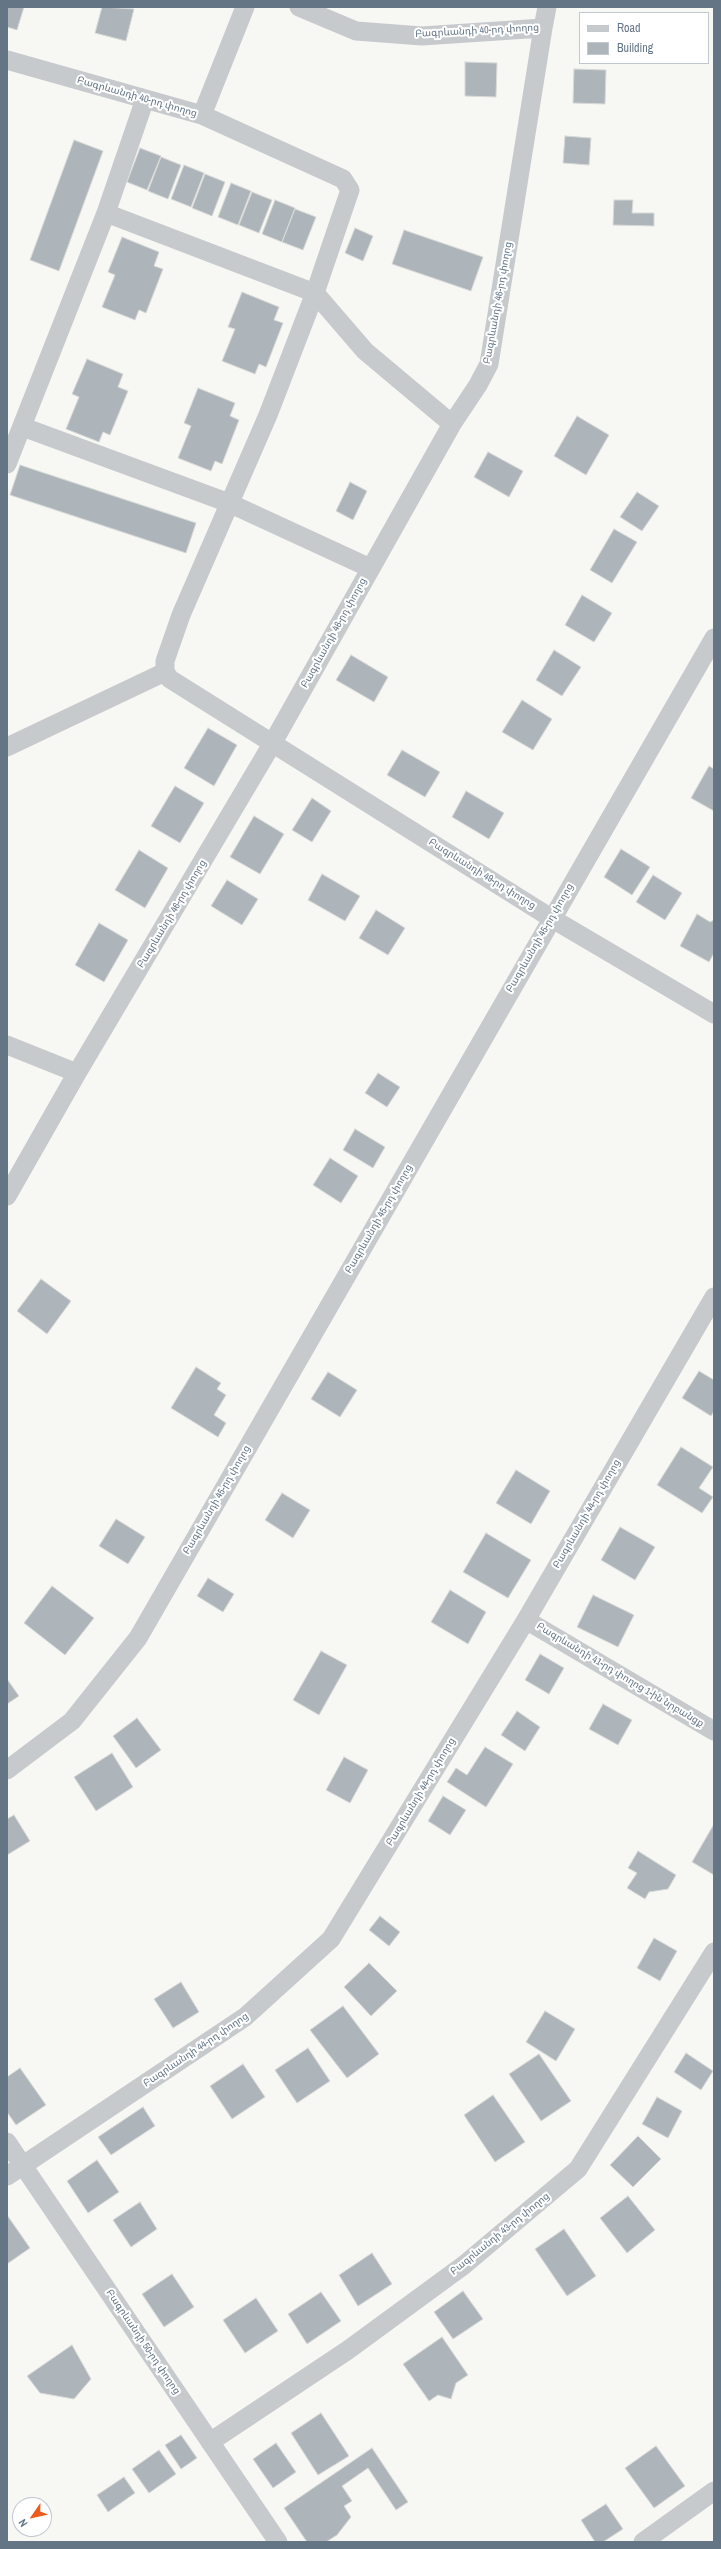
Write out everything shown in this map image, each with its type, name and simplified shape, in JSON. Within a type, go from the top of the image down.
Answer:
[{"type":"street","name":"Բագրևանդի 40-րդ փողոց","points":[[7,60],[202,115],[245,7]]},
{"type":"street","name":"Բագրևանդի 40-րդ փողոց","points":[[299,7],[356,31],[422,36],[543,28],[547,7]]},
{"type":"street","name":"Բագրևանդի 46-րդ փողոց","points":[[7,1196],[77,1073],[272,744],[452,424],[478,385],[489,364],[543,28]]},
{"type":"street","points":[[7,464],[23,427],[106,213],[145,99]]},
{"type":"street","points":[[7,747],[166,672],[165,661],[181,615],[268,415],[316,293],[350,190],[343,179],[202,115]]},
{"type":"street","points":[[106,213],[316,293],[365,351],[452,424]]},
{"type":"street","points":[[23,427],[229,503],[370,568]]},
{"type":"street","name":"Բագրևանդի 45-րդ փողոց","points":[[7,1770],[72,1721],[138,1638],[551,918],[714,638]]},
{"type":"street","name":"Բագրևանդի 49-րդ փողոց","points":[[166,672],[170,680],[178,686],[551,918],[714,1014]]},
{"type":"street","points":[[7,1045],[77,1073]]},
{"type":"street","name":"Բագրևանդի 44-րդ փողոց","points":[[7,2176],[245,2017],[332,1939],[526,1620],[714,1297]]},
{"type":"street","name":"Բագրևանդի 41-րդ փողոց 1-ին նրբանցք","points":[[526,1620],[714,1731]]},
{"type":"street","name":"Բագրևանդի 43-րդ փողոց","points":[[210,2442],[348,2350],[458,2269],[578,2169],[714,1952]]},
{"type":"street","name":"Բագրևանդի 50-րդ փողոց","points":[[7,2142],[278,2542]]},
{"type":"street","points":[[643,2542],[714,2491]]},
{"type":"building","points":[[7,7],[24,7],[17,30],[7,27]]},
{"type":"building","points":[[102,7],[134,9],[126,41],[95,33]]},
{"type":"building","points":[[465,62],[497,63],[496,97],[465,96]]},
{"type":"building","points":[[574,69],[606,70],[605,104],[573,103]]},
{"type":"building","points":[[565,136],[591,138],[589,165],[563,163]]},
{"type":"building","points":[[74,140],[103,151],[59,271],[30,260]]},
{"type":"building","points":[[140,148],[161,156],[147,190],[127,182]]},
{"type":"building","points":[[161,157],[181,165],[168,199],[148,191]]},
{"type":"building","points":[[184,165],[204,173],[191,207],[171,199]]},
{"type":"building","points":[[205,174],[225,182],[212,216],[192,208]]},
{"type":"building","points":[[231,183],[251,191],[238,225],[218,217]]},
{"type":"building","points":[[252,192],[272,200],[259,233],[239,225]]},
{"type":"building","points":[[275,200],[295,208],[282,242],[262,234]]},
{"type":"building","points":[[614,200],[633,200],[632,213],[654,213],[654,226],[613,225]]},
{"type":"building","points":[[295,209],[316,217],[303,250],[282,242]]},
{"type":"building","points":[[355,228],[373,236],[363,261],[345,253]]},
{"type":"building","points":[[404,230],[483,257],[471,291],[392,264]]},
{"type":"building","points":[[122,237],[159,252],[154,266],[163,269],[146,313],[139,310],[135,320],[102,307],[115,275],[108,272]]},
{"type":"building","points":[[242,292],[279,307],[274,320],[283,323],[266,367],[259,364],[255,374],[222,361],[235,329],[228,327]]},
{"type":"building","points":[[87,359],[123,374],[118,387],[128,391],[110,435],[103,432],[99,442],[66,429],[79,397],[72,394]]},
{"type":"building","points":[[198,388],[235,403],[230,416],[239,420],[222,464],[215,461],[211,471],[178,458],[191,426],[184,423]]},
{"type":"building","points":[[577,416],[609,435],[586,475],[554,456]]},
{"type":"building","points":[[488,452],[523,471],[509,497],[474,477]]},
{"type":"building","points":[[20,465],[196,523],[186,553],[10,495]]},
{"type":"building","points":[[350,482],[367,491],[353,520],[336,511]]},
{"type":"building","points":[[637,492],[659,506],[642,531],[620,517]]},
{"type":"building","points":[[614,529],[637,542],[612,583],[590,570]]},
{"type":"building","points":[[582,595],[612,613],[594,642],[565,625]]},
{"type":"building","points":[[554,650],[581,667],[562,696],[536,680]]},
{"type":"building","points":[[351,655],[388,677],[374,702],[336,680]]},
{"type":"building","points":[[522,700],[552,719],[533,750],[502,732]]},
{"type":"building","points":[[208,728],[237,745],[214,786],[184,768]]},
{"type":"building","points":[[402,750],[440,772],[425,797],[387,775]]},
{"type":"building","points":[[709,766],[714,769],[714,811],[691,798]]},
{"type":"building","points":[[175,786],[204,803],[180,843],[151,826]]},
{"type":"building","points":[[466,791],[504,813],[489,839],[452,817]]},
{"type":"building","points":[[312,798],[331,811],[312,842],[292,830]]},
{"type":"building","points":[[254,816],[284,834],[260,874],[230,857]]},
{"type":"building","points":[[621,849],[650,867],[632,895],[604,877]]},
{"type":"building","points":[[139,850],[168,868],[145,908],[115,890]]},
{"type":"building","points":[[322,874],[360,896],[345,921],[308,900]]},
{"type":"building","points":[[653,875],[682,893],[665,920],[636,902]]},
{"type":"building","points":[[227,880],[258,899],[242,925],[211,906]]},
{"type":"building","points":[[376,910],[405,928],[388,955],[359,938]]},
{"type":"building","points":[[697,914],[710,922],[714,920],[714,953],[709,962],[680,946]]},
{"type":"building","points":[[99,923],[128,940],[104,982],[75,965]]},
{"type":"building","points":[[378,1073],[400,1087],[387,1107],[365,1093]]},
{"type":"building","points":[[355,1129],[385,1147],[373,1168],[343,1150]]},
{"type":"building","points":[[330,1158],[358,1176],[341,1203],[313,1185]]},
{"type":"building","points":[[41,1279],[71,1301],[47,1334],[17,1311]]},
{"type":"building","points":[[196,1367],[221,1383],[217,1389],[226,1395],[214,1415],[226,1423],[218,1437],[171,1408]]},
{"type":"building","points":[[699,1371],[714,1380],[714,1411],[711,1416],[682,1398]]},
{"type":"building","points":[[328,1372],[357,1390],[340,1417],[311,1399]]},
{"type":"building","points":[[681,1447],[713,1467],[699,1488],[713,1497],[702,1513],[657,1485]]},
{"type":"building","points":[[516,1470],[550,1491],[531,1524],[496,1503]]},
{"type":"building","points":[[282,1493],[310,1510],[293,1538],[265,1520]]},
{"type":"building","points":[[116,1519],[145,1537],[128,1564],[99,1546]]},
{"type":"building","points":[[620,1527],[655,1547],[635,1580],[601,1560]]},
{"type":"building","points":[[486,1533],[531,1560],[508,1598],[463,1572]]},
{"type":"building","points":[[208,1578],[234,1594],[223,1612],[197,1596]]},
{"type":"building","points":[[52,1586],[94,1618],[65,1655],[24,1623]]},
{"type":"building","points":[[450,1590],[486,1612],[468,1644],[431,1622]]},
{"type":"building","points":[[593,1595],[634,1615],[618,1647],[577,1627]]},
{"type":"building","points":[[321,1651],[347,1665],[319,1715],[293,1700]]},
{"type":"building","points":[[540,1654],[564,1668],[549,1694],[525,1680]]},
{"type":"building","points":[[7,1679],[19,1696],[7,1704]]},
{"type":"building","points":[[603,1704],[632,1720],[618,1745],[589,1729]]},
{"type":"building","points":[[517,1711],[540,1727],[525,1751],[501,1735]]},
{"type":"building","points":[[137,1718],[161,1750],[136,1768],[113,1736]]},
{"type":"building","points":[[485,1747],[513,1764],[486,1807],[447,1782],[456,1768],[467,1775]]},
{"type":"building","points":[[112,1753],[133,1787],[96,1811],[74,1777]]},
{"type":"building","points":[[344,1757],[368,1770],[350,1803],[326,1790]]},
{"type":"building","points":[[443,1796],[466,1810],[450,1835],[428,1821]]},
{"type":"building","points":[[14,1815],[30,1841],[7,1855],[7,1819]]},
{"type":"building","points":[[714,1824],[714,1875],[692,1862]]},
{"type":"building","points":[[638,1851],[676,1875],[668,1889],[649,1892],[645,1899],[627,1888],[637,1873],[628,1868]]},
{"type":"building","points":[[380,1916],[400,1932],[389,1946],[369,1930]]},
{"type":"building","points":[[654,1938],[677,1951],[660,1981],[637,1968]]},
{"type":"building","points":[[369,1963],[397,1991],[371,2016],[344,1987]]},
{"type":"building","points":[[181,1982],[199,2012],[173,2028],[154,1999]]},
{"type":"building","points":[[343,2006],[379,2054],[347,2078],[310,2030]]},
{"type":"building","points":[[545,2011],[575,2029],[556,2061],[526,2042]]},
{"type":"building","points":[[308,2048],[330,2081],[297,2103],[275,2070]]},
{"type":"building","points":[[686,2053],[713,2071],[701,2090],[674,2072]]},
{"type":"building","points":[[539,2054],[571,2101],[541,2121],[509,2074]]},
{"type":"building","points":[[243,2064],[265,2097],[232,2119],[210,2086]]},
{"type":"building","points":[[20,2068],[46,2105],[16,2125],[7,2112],[7,2077]]},
{"type":"building","points":[[493,2095],[525,2142],[495,2162],[464,2115]]},
{"type":"building","points":[[657,2097],[682,2111],[668,2138],[642,2124]]},
{"type":"building","points":[[143,2107],[155,2126],[111,2155],[98,2137]]},
{"type":"building","points":[[638,2136],[661,2159],[633,2187],[610,2165]]},
{"type":"building","points":[[97,2160],[119,2192],[88,2213],[67,2181]]},
{"type":"building","points":[[628,2196],[655,2230],[627,2253],[600,2218]]},
{"type":"building","points":[[140,2202],[157,2229],[131,2247],[113,2220]]},
{"type":"building","points":[[7,2215],[30,2248],[7,2264]]},
{"type":"building","points":[[564,2229],[596,2276],[567,2296],[535,2249]]},
{"type":"building","points":[[372,2253],[392,2284],[358,2306],[339,2275]]},
{"type":"building","points":[[172,2274],[194,2307],[164,2327],[142,2294]]},
{"type":"building","points":[[463,2291],[483,2319],[453,2339],[434,2312]]},
{"type":"building","points":[[321,2292],[341,2321],[307,2344],[288,2314]]},
{"type":"building","points":[[256,2298],[278,2331],[245,2353],[223,2320]]},
{"type":"building","points":[[442,2337],[468,2375],[456,2383],[451,2399],[438,2395],[429,2401],[403,2364]]},
{"type":"building","points":[[72,2345],[91,2379],[74,2399],[40,2393],[27,2376]]},
{"type":"building","points":[[321,2413],[349,2456],[318,2475],[291,2433]]},
{"type":"building","points":[[181,2435],[197,2458],[181,2469],[165,2445]]},
{"type":"building","points":[[276,2443],[296,2472],[273,2488],[253,2459]]},
{"type":"building","points":[[656,2446],[685,2486],[654,2508],[625,2468]]},
{"type":"building","points":[[372,2448],[408,2502],[396,2510],[368,2468],[342,2486],[352,2501],[344,2506],[351,2517],[337,2535],[326,2542],[307,2542],[284,2508]]},
{"type":"building","points":[[159,2450],[176,2474],[149,2493],[132,2469]]},
{"type":"building","points":[[124,2477],[135,2493],[108,2512],[97,2495]]},
{"type":"building","points":[[606,2504],[623,2529],[603,2542],[595,2542],[581,2520]]}]
